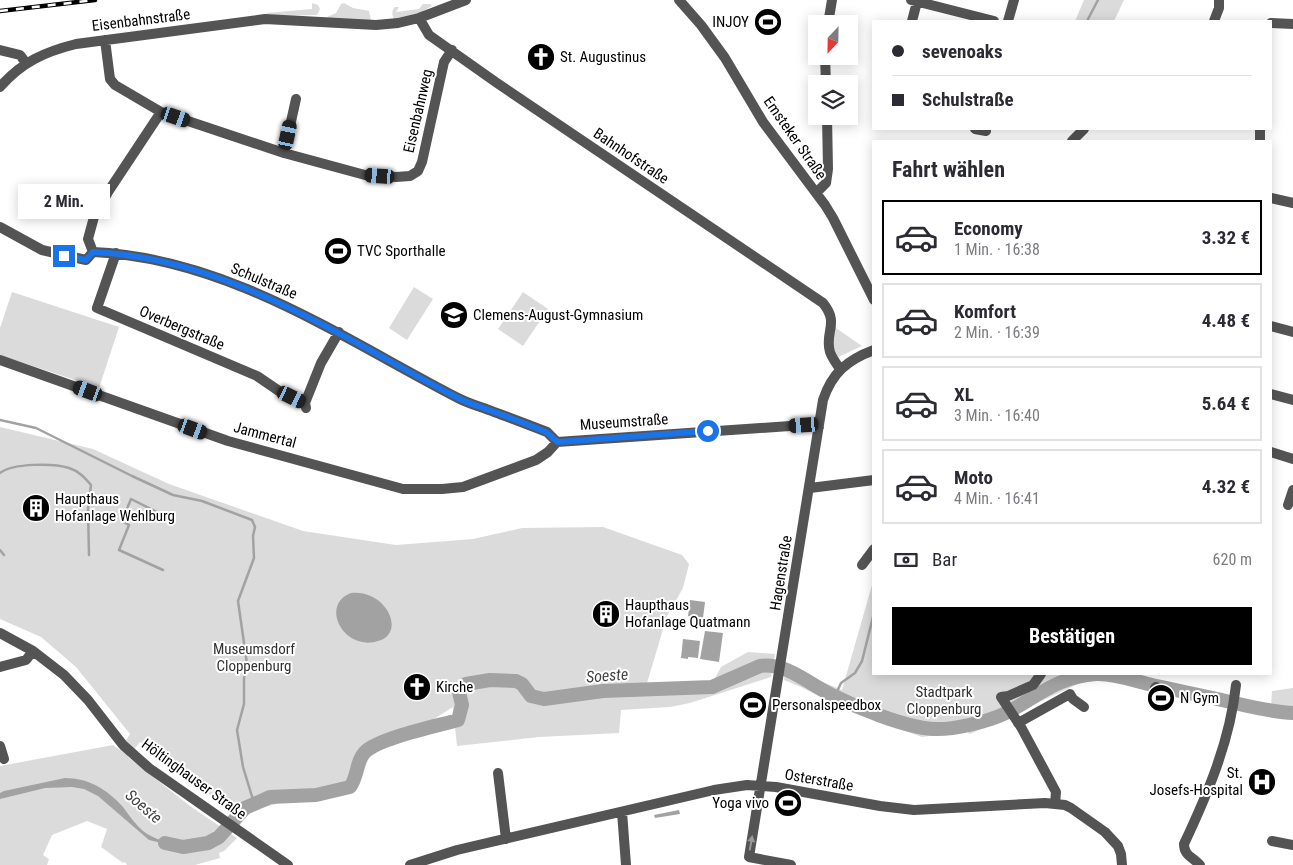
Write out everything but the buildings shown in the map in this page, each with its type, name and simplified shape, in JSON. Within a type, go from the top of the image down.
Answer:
[{"type":"street","name":"Eisenbahnstraße","points":[[0,87],[16,70],[26,63],[52,50],[76,44],[265,19],[376,25],[398,24],[466,0]]},
{"type":"street","name":"Emsteker Straße","points":[[679,0],[697,20],[720,52],[763,122],[833,218],[872,296]]},
{"type":"street","points":[[830,15],[832,0]]},
{"type":"street","points":[[1008,20],[1014,0]]},
{"type":"street","points":[[1218,20],[1219,0]]},
{"type":"street","points":[[912,20],[914,1],[990,20]]},
{"type":"street","name":"Bahnhofstraße","points":[[419,18],[429,35],[823,303],[831,314],[830,352],[840,368]]},
{"type":"street","points":[[1272,24],[1293,24]]},
{"type":"street","name":"Eisenbahnweg","points":[[105,40],[110,79],[115,85],[161,112],[284,153],[365,175],[396,177],[410,176],[418,171],[422,162],[444,62],[452,50]]},
{"type":"street","points":[[0,50],[20,55],[26,63]]},
{"type":"street","points":[[284,153],[296,99]]},
{"type":"street","points":[[93,252],[88,239],[98,207],[161,112]]},
{"type":"street","points":[[816,193],[826,183],[828,170],[827,125]]},
{"type":"street","points":[[1073,140],[1083,130]]},
{"type":"street","points":[[1272,198],[1293,203]]},
{"type":"street","name":"Schulstraße","points":[[0,227],[49,252],[86,260],[93,252],[116,253],[216,276],[291,308],[339,332],[460,399],[546,432],[558,442]]},
{"type":"street","name":"Overbergstraße","points":[[116,253],[97,308],[257,376],[306,406],[321,364],[339,332]]},
{"type":"street","points":[[1272,326],[1293,332]]},
{"type":"street","name":"Hagenstraße","points":[[791,865],[749,857],[760,786],[782,662],[818,427],[826,391],[832,378],[840,368],[872,351]]},
{"type":"street","name":"Hagenstraße","points":[[850,362],[872,358]]},
{"type":"street","name":"Jammertal","points":[[0,360],[228,441],[403,489],[463,487],[536,460],[558,442]]},
{"type":"street","points":[[1272,394],[1293,400]]},
{"type":"street","name":"Museumstraße","points":[[558,442],[797,425],[818,427]]},
{"type":"street","points":[[1272,452],[1293,459]]},
{"type":"street","points":[[810,488],[872,480]]},
{"type":"street","points":[[1288,505],[1293,490]]},
{"type":"street","points":[[862,565],[872,552]]},
{"type":"street","name":"Höltinghauser Straße","points":[[0,633],[33,651],[55,667],[78,689],[123,744],[149,768],[288,865]]},
{"type":"street","points":[[0,667],[26,660],[33,651]]},
{"type":"street","points":[[1040,675],[1033,685],[1008,696],[1001,697],[1056,792],[1055,804]]},
{"type":"street","points":[[1200,865],[1186,854],[1184,844],[1204,801],[1222,752],[1235,690]]},
{"type":"street","points":[[1016,720],[1070,694],[1073,699],[1084,707]]},
{"type":"street","points":[[0,746],[4,759]]},
{"type":"street","points":[[498,772],[506,839]]},
{"type":"street","name":"Osterstraße","points":[[410,865],[449,852],[714,790],[760,786],[798,790],[880,806],[914,810],[1065,805],[1077,811],[1110,837],[1118,846],[1122,865]]},
{"type":"street","points":[[622,812],[626,865]]},
{"type":"street","points":[[1272,841],[1293,845]]},
{"type":"green space","points":[[1084,0],[1124,0],[1114,20],[1075,20]]},
{"type":"green space","points":[[312,3],[318,5],[320,9],[317,15],[269,16],[266,13],[312,9]]},
{"type":"green space","points":[[344,3],[353,8],[369,11],[371,21],[327,17],[336,13],[341,4]]},
{"type":"green space","points":[[423,4],[430,4],[432,6],[418,14],[395,20],[393,17],[392,12],[395,7],[399,7],[396,12],[419,9]]},
{"type":"green space","points":[[414,287],[433,299],[407,340],[389,328]]},
{"type":"green space","points":[[12,292],[119,327],[99,388],[0,355],[0,328]]},
{"type":"green space","points":[[523,292],[548,309],[523,346],[498,329]]},
{"type":"green space","points":[[835,328],[862,346],[838,357],[833,347]]},
{"type":"green space","name":"Museumsdorf Cloppenburg","points":[[0,427],[93,449],[169,484],[303,531],[396,545],[473,539],[522,528],[603,527],[682,555],[689,564],[683,588],[667,616],[647,683],[713,682],[721,667],[748,652],[775,654],[771,677],[690,703],[670,707],[621,710],[619,733],[539,737],[457,746],[453,707],[426,724],[392,734],[356,752],[347,784],[237,815],[140,742],[128,757],[190,806],[237,838],[224,851],[219,853],[220,858],[195,865],[127,865],[101,847],[107,829],[87,821],[52,835],[43,855],[49,859],[47,865],[0,865],[0,766],[113,745],[120,750],[130,734],[76,667],[41,637],[0,619]]},
{"type":"green space","name":"Stadtpark Cloppenburg","points":[[872,585],[872,675],[1112,675],[1110,679],[1093,679],[1080,683],[970,734],[966,731],[922,737],[844,709],[784,680],[786,667],[842,690]]},
{"type":"green space","points":[[1293,688],[1293,710],[1271,709],[1272,691]]},
{"type":"shaded area","points":[[351,593],[363,594],[383,604],[391,621],[391,630],[387,636],[378,641],[366,643],[355,640],[346,634],[340,626],[337,607],[342,599]]},
{"type":"shaded area","points":[[690,600],[705,602],[703,618],[688,616]]},
{"type":"shaded area","points":[[705,631],[723,633],[719,662],[700,659]]},
{"type":"shaded area","points":[[683,639],[700,641],[698,658],[681,658]]},
{"type":"shaded area","points":[[65,778],[89,782],[104,790],[123,807],[147,834],[183,847],[149,840],[98,796],[84,789],[72,787],[45,788],[0,799],[0,793],[4,791]]},
{"type":"shaded area","points":[[679,810],[680,814],[655,818],[654,815]]},
{"type":"waterway","points":[[1088,20],[1098,0]]},
{"type":"waterway","points":[[0,420],[36,428],[173,495],[202,501],[252,520],[255,527],[253,536],[254,558],[238,601],[247,664],[244,678],[244,704],[237,730],[243,767],[254,803]]},
{"type":"waterway","points":[[0,473],[14,467],[44,465],[69,468],[84,477],[91,485],[88,509],[89,555]]},
{"type":"waterway","points":[[163,570],[119,550],[129,525],[122,521],[131,499],[169,518]]},
{"type":"waterway","points":[[0,550],[4,555]]},
{"type":"waterway","points":[[835,696],[841,683],[855,673],[862,661],[872,621]]},
{"type":"waterway","name":"Soeste","points":[[165,843],[183,847],[208,843],[219,837],[245,808],[270,797],[316,795],[350,787],[362,756],[372,747],[395,737],[458,720],[462,705],[459,692],[466,684],[490,680],[516,681],[522,684],[531,696],[544,699],[603,691],[712,687],[760,666],[770,666],[779,667],[798,675],[832,695],[881,716],[909,725],[941,729],[970,725],[990,719],[1006,713],[1059,683],[1089,675]]},
{"type":"waterway","name":"Soeste","points":[[1109,675],[1259,708],[1293,713]]},
{"type":"railway","points":[[0,11],[95,0]]},
{"type":"place","name":"INJOY","points":[[768,22]]},
{"type":"place","name":"St. Augustinus","points":[[541,57]]},
{"type":"place","name":"TVC Sporthalle","points":[[338,251]]},
{"type":"place","name":"Clemens-August-Gymnasium","points":[[454,315]]},
{"type":"place","name":"Haupthaus Hofanlage Wehlburg","points":[[36,508]]},
{"type":"place","name":"Haupthaus Hofanlage Quatmann","points":[[606,614]]},
{"type":"place","name":"Kirche","points":[[417,687]]},
{"type":"place","name":"N Gym","points":[[1161,698]]},
{"type":"place","name":"Personalspeedbox","points":[[753,705]]},
{"type":"place","name":"St. Josefs-Hospital","points":[[1262,782]]},
{"type":"place","name":"Yoga vivo","points":[[788,803]]},
{"type":"route","points":[[64,256],[86,260],[93,252],[116,253],[216,276],[291,308],[339,332],[460,399],[546,432],[558,442],[708,431]]}]
